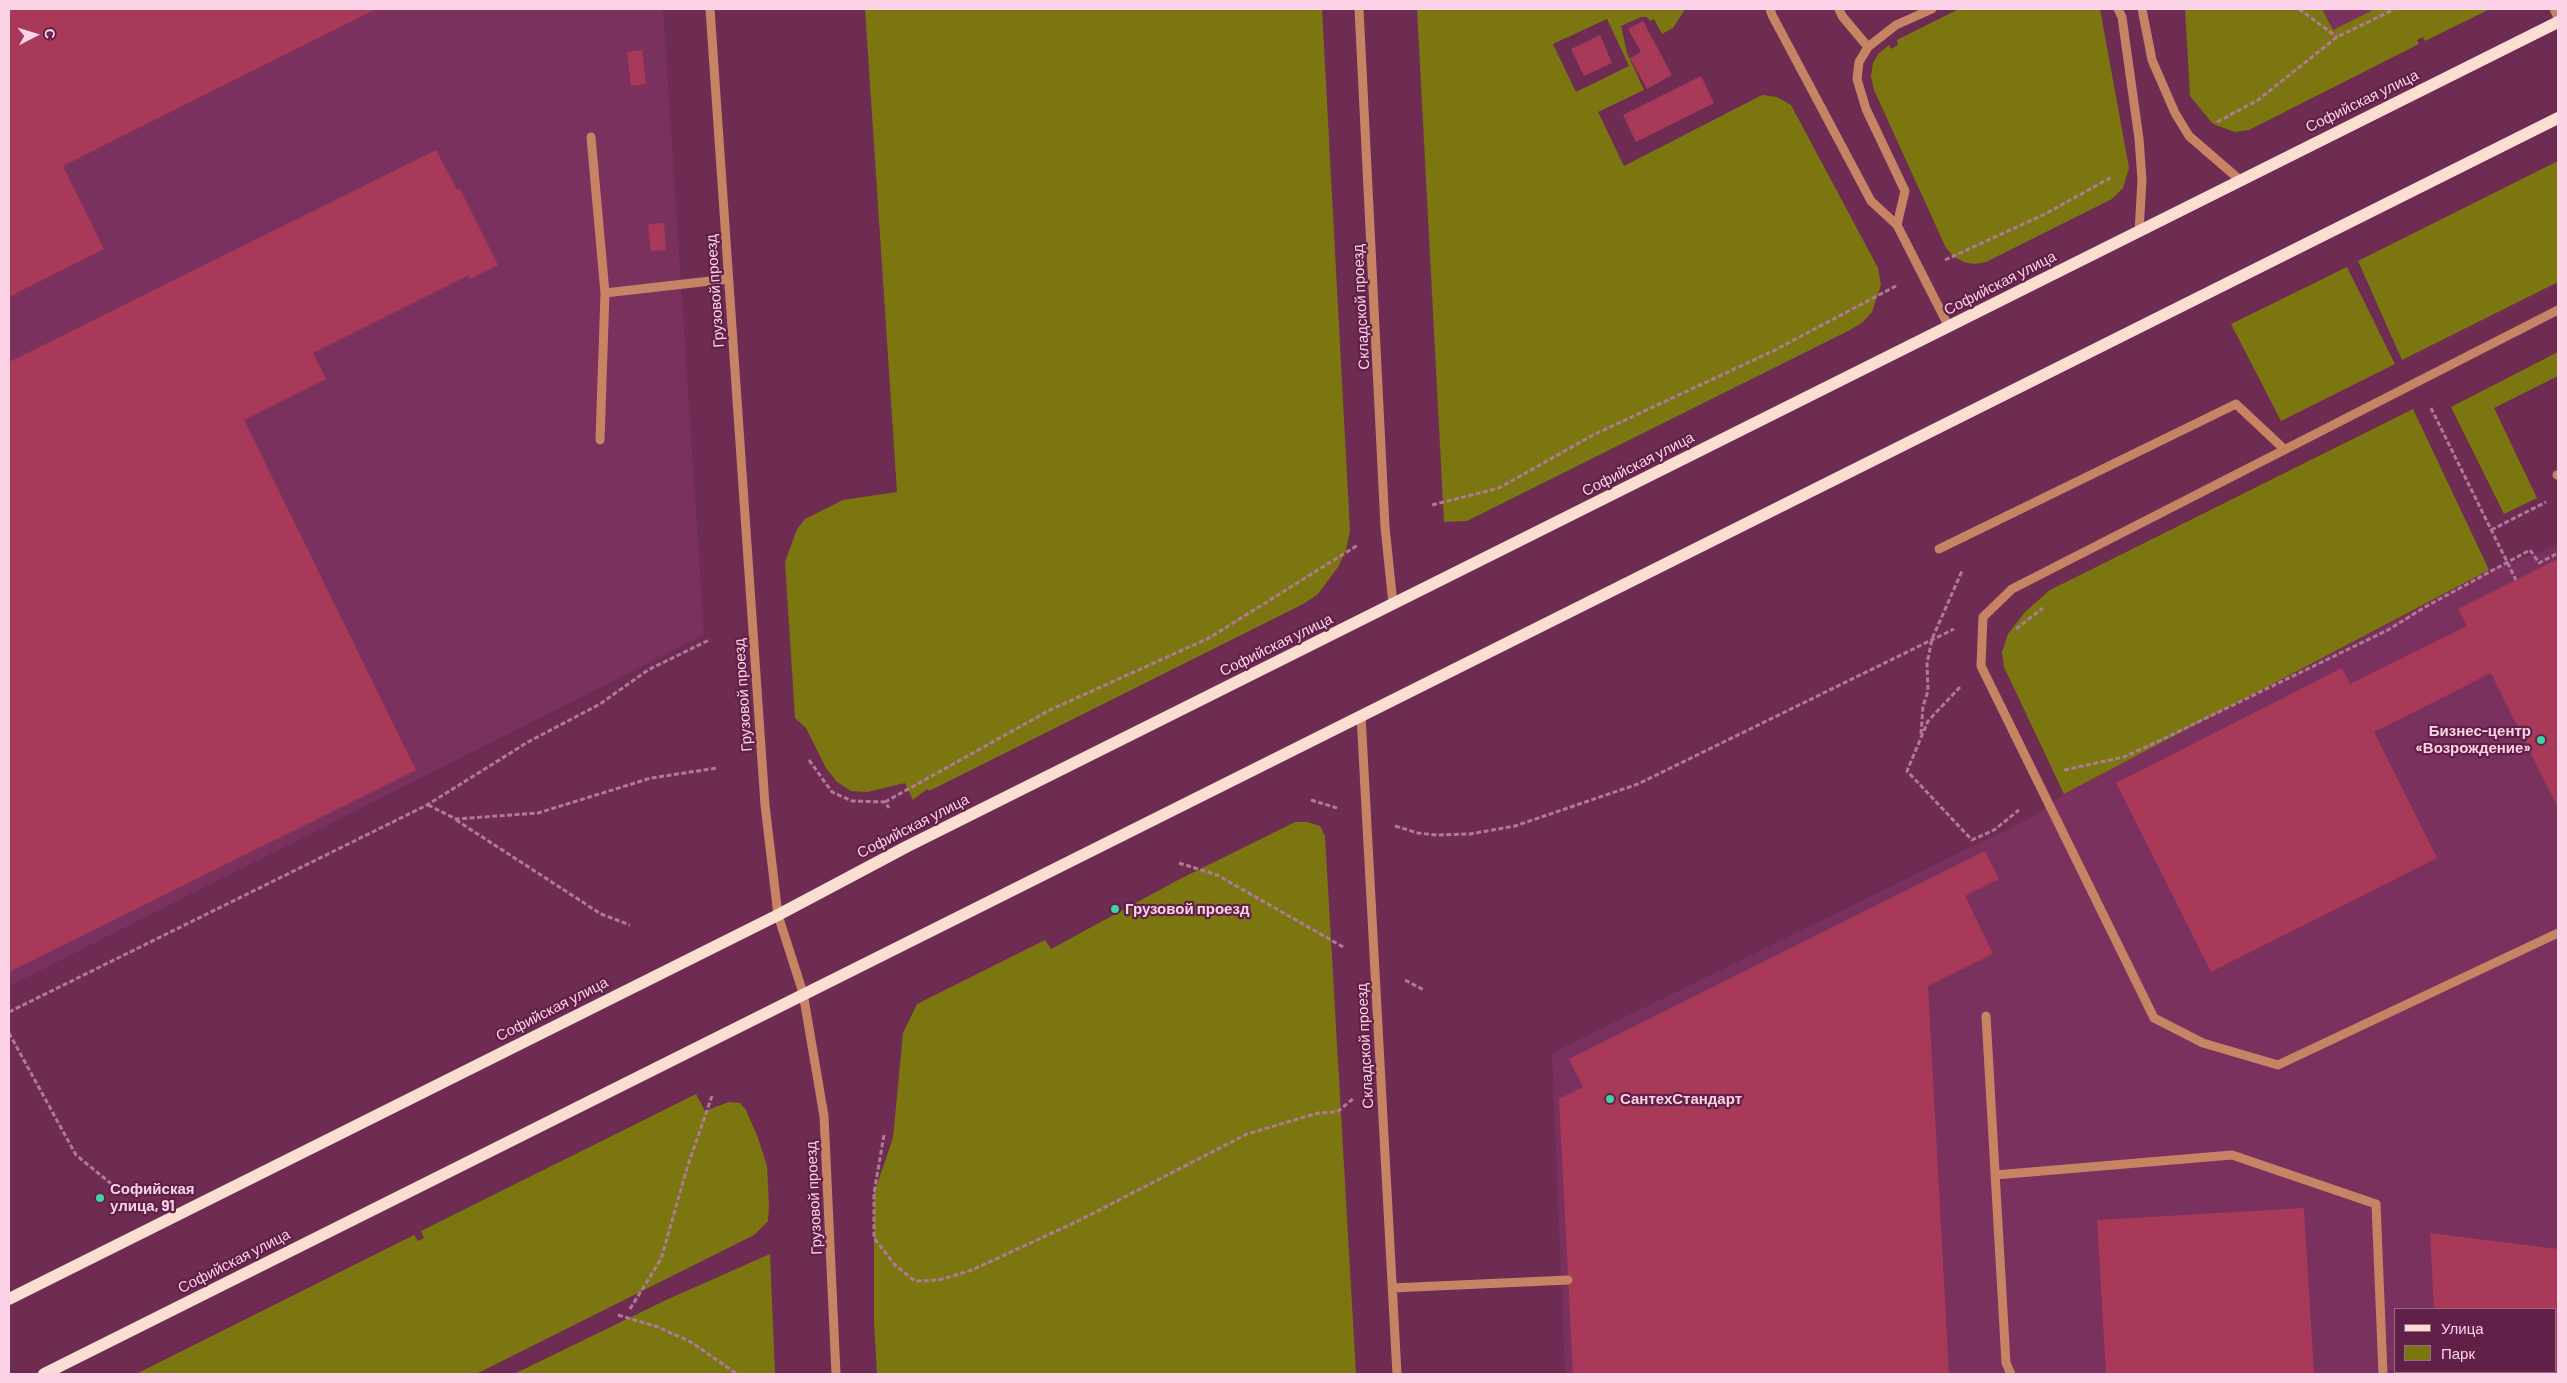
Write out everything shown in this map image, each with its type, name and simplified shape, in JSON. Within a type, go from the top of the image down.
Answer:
[{"type":"main road","name":"Софийская улица","points":[[9,1299],[778,915],[906,847],[2558,22]]},
{"type":"main road","name":"Софийская улица","points":[[44,1374],[2558,118]]},
{"type":"street","name":"Грузовой проезд","points":[[710,9],[762,773],[778,915],[804,993],[824,1116],[836,1374]]},
{"type":"street","name":"Складской проезд","points":[[1359,9],[1385,527],[1393,604]]},
{"type":"street","points":[[1770,9],[1871,201],[1897,226],[1949,327]]},
{"type":"street","points":[[1839,9],[1842,16],[1868,46]]},
{"type":"street","points":[[1897,226],[1904,191],[1866,109],[1856,79],[1859,62],[1868,46],[1896,25],[1932,9]]},
{"type":"street","points":[[2118,9],[2122,17],[2141,161],[2139,232]]},
{"type":"street","points":[[2142,9],[2152,60],[2175,113],[2188,136],[2240,180]]},
{"type":"street","points":[[2554,9],[2558,18]]},
{"type":"street","points":[[591,137],[605,293],[600,440]]},
{"type":"street","points":[[605,293],[728,278]]},
{"type":"street","points":[[2558,310],[2012,589],[1983,617],[1980,666],[2041,786],[2154,1018],[2203,1043],[2278,1065],[2558,933]]},
{"type":"street","points":[[1939,549],[2236,404],[2284,449]]},
{"type":"street","name":"Складской проезд","points":[[1361,716],[1397,1374]]},
{"type":"street","points":[[1986,1016],[2006,1363],[2011,1374]]},
{"type":"street","points":[[1995,1175],[2232,1156],[2376,1204],[2383,1374]]},
{"type":"street","points":[[1392,1288],[1568,1280]]},
{"type":"path","points":[[2299,9],[2336,37]]},
{"type":"path","points":[[2188,136],[2258,100],[2336,37],[2395,9]]},
{"type":"path","points":[[1432,504],[1499,488],[1593,436],[1773,351],[1953,256],[2043,215],[2141,161]]},
{"type":"path","points":[[2418,380],[2516,580]]},
{"type":"path","points":[[2423,410],[2431,407]]},
{"type":"path","points":[[2491,530],[2545,503],[2558,475]]},
{"type":"path","points":[[809,760],[832,792],[852,801],[885,802],[1050,710],[1209,638],[1300,583],[1385,527]]},
{"type":"path","points":[[1920,739],[1923,706],[1928,691],[1927,664],[1932,639],[1951,600],[1977,530]]},
{"type":"path","points":[[1907,771],[1972,840],[1994,830],[2027,804],[2041,786],[2061,771],[2124,757],[2161,740],[2388,630],[2530,550],[2539,563],[2558,553]]},
{"type":"path","points":[[2034,610],[2052,604]]},
{"type":"path","points":[[1311,800],[1418,833],[1437,835],[1470,834],[1516,826],[1638,784],[1932,639],[1983,617]]},
{"type":"path","points":[[9,1012],[427,805],[528,742],[600,704],[648,670],[709,640]]},
{"type":"path","points":[[456,820],[538,813],[651,778],[717,768]]},
{"type":"path","points":[[885,802],[889,808]]},
{"type":"path","points":[[427,805],[456,820],[601,914],[630,925]]},
{"type":"path","points":[[1179,863],[1217,875],[1424,990]]},
{"type":"path","points":[[9,1033],[76,1155],[114,1186]]},
{"type":"path","points":[[884,1135],[874,1193],[874,1238],[895,1265],[915,1281],[939,1280],[972,1270],[1078,1221],[1247,1134],[1318,1113],[1337,1112],[1380,1074]]},
{"type":"path","points":[[630,1309],[661,1260],[685,1173],[712,1096]]},
{"type":"path","points":[[618,1315],[658,1327],[691,1342],[737,1374]]},
{"type":"path","points":[[732,1370],[734,1374]]},
{"type":"shaded area","points":[[9,9],[663,9],[704,635],[9,986]]},
{"type":"shaded area","points":[[2322,9],[2375,9],[2333,30]]},
{"type":"shaded area","points":[[2558,545],[2558,1374],[1565,1374],[1552,1053],[2030,818],[2064,794],[2489,571]]},
{"type":"green space","points":[[865,9],[1322,9],[1350,531],[1346,550],[1338,567],[1318,594],[1305,603],[929,791],[927,789],[913,800],[905,783],[867,792],[851,791],[837,782],[826,768],[806,728],[795,718],[785,562],[797,529],[805,519],[843,500],[897,492]]},
{"type":"green space","points":[[1417,9],[1685,9],[1673,28],[1662,34],[1654,19],[1650,21],[1647,17],[1641,17],[1621,26],[1627,53],[1644,90],[1598,112],[1624,166],[1762,95],[1777,97],[1791,105],[1878,268],[1881,285],[1872,312],[1863,322],[1850,330],[1467,521],[1444,522]],"holes":[[[1607,19],[1629,66],[1576,92],[1553,44]]]},
{"type":"green space","points":[[1959,9],[2100,9],[2129,168],[2123,188],[2112,199],[1986,262],[1974,264],[1964,262],[1953,256],[1946,248],[1874,90],[1871,76],[1873,63],[1879,53],[1889,45],[1891,49],[1898,45],[1897,40]]},
{"type":"green space","points":[[2185,9],[2322,9],[2333,30],[2375,9],[2490,9],[2425,41],[2423,37],[2417,40],[2419,44],[2249,130],[2235,132],[2213,124],[2190,96]]},
{"type":"green space","points":[[2558,161],[2558,282],[2402,360],[2358,261]]},
{"type":"green space","points":[[2347,267],[2395,364],[2281,421],[2231,324]]},
{"type":"green space","points":[[2558,352],[2558,376],[2494,408],[2537,498],[2504,514],[2451,407]]},
{"type":"green space","points":[[2413,409],[2489,570],[2064,794],[2004,667],[2002,652],[2008,634],[2025,612],[2050,590]]},
{"type":"green space","points":[[1295,822],[1307,822],[1320,826],[1325,836],[1356,1374],[877,1374],[874,1323],[874,1193],[893,1138],[903,1033],[917,1004],[1045,940],[1051,949],[1178,880]]},
{"type":"green space","points":[[696,1094],[705,1111],[729,1102],[740,1103],[746,1110],[767,1166],[768,1221],[754,1235],[476,1374],[136,1374],[414,1235],[418,1241],[424,1238],[421,1231]]},
{"type":"green space","points":[[770,1254],[775,1374],[514,1374],[666,1300]]},
{"type":"building","points":[[9,9],[376,9],[63,166],[104,249],[9,297]]},
{"type":"building","points":[[1643,21],[1672,75],[1647,89],[1630,58],[1641,52],[1628,29]]},
{"type":"building","points":[[1600,35],[1612,63],[1584,76],[1571,49]]},
{"type":"building","points":[[642,50],[646,84],[631,86],[627,52]]},
{"type":"building","points":[[1701,76],[1714,103],[1636,142],[1623,115]]},
{"type":"building","points":[[436,150],[457,190],[460,189],[498,265],[470,279],[469,275],[313,353],[326,379],[244,420],[416,770],[9,972],[9,362]]},
{"type":"building","points":[[664,223],[666,250],[651,251],[648,224]]},
{"type":"building","points":[[2558,559],[2558,808],[2491,673],[2374,732],[2437,858],[2211,972],[2116,783],[2342,668],[2350,684],[2467,626],[2458,609]]},
{"type":"building","points":[[1985,851],[1999,879],[1965,896],[1993,954],[1928,986],[1949,1374],[1573,1374],[1559,1099],[1583,1087],[1569,1059]]},
{"type":"building","points":[[2304,1208],[2314,1374],[2106,1374],[2097,1220]]},
{"type":"building","points":[[2430,1233],[2558,1249],[2558,1374],[2438,1373],[2557,1373],[2557,1308],[2434,1308]]},
{"type":"place","name":"Бизнес-центр «Возрождение»","points":[[2541,740]]},
{"type":"place","name":"Грузовой проезд","points":[[1115,909]]},
{"type":"place","name":"СантехСтандарт","points":[[1610,1099]]},
{"type":"place","name":"Софийская улица, 91","points":[[100,1198]]}]
